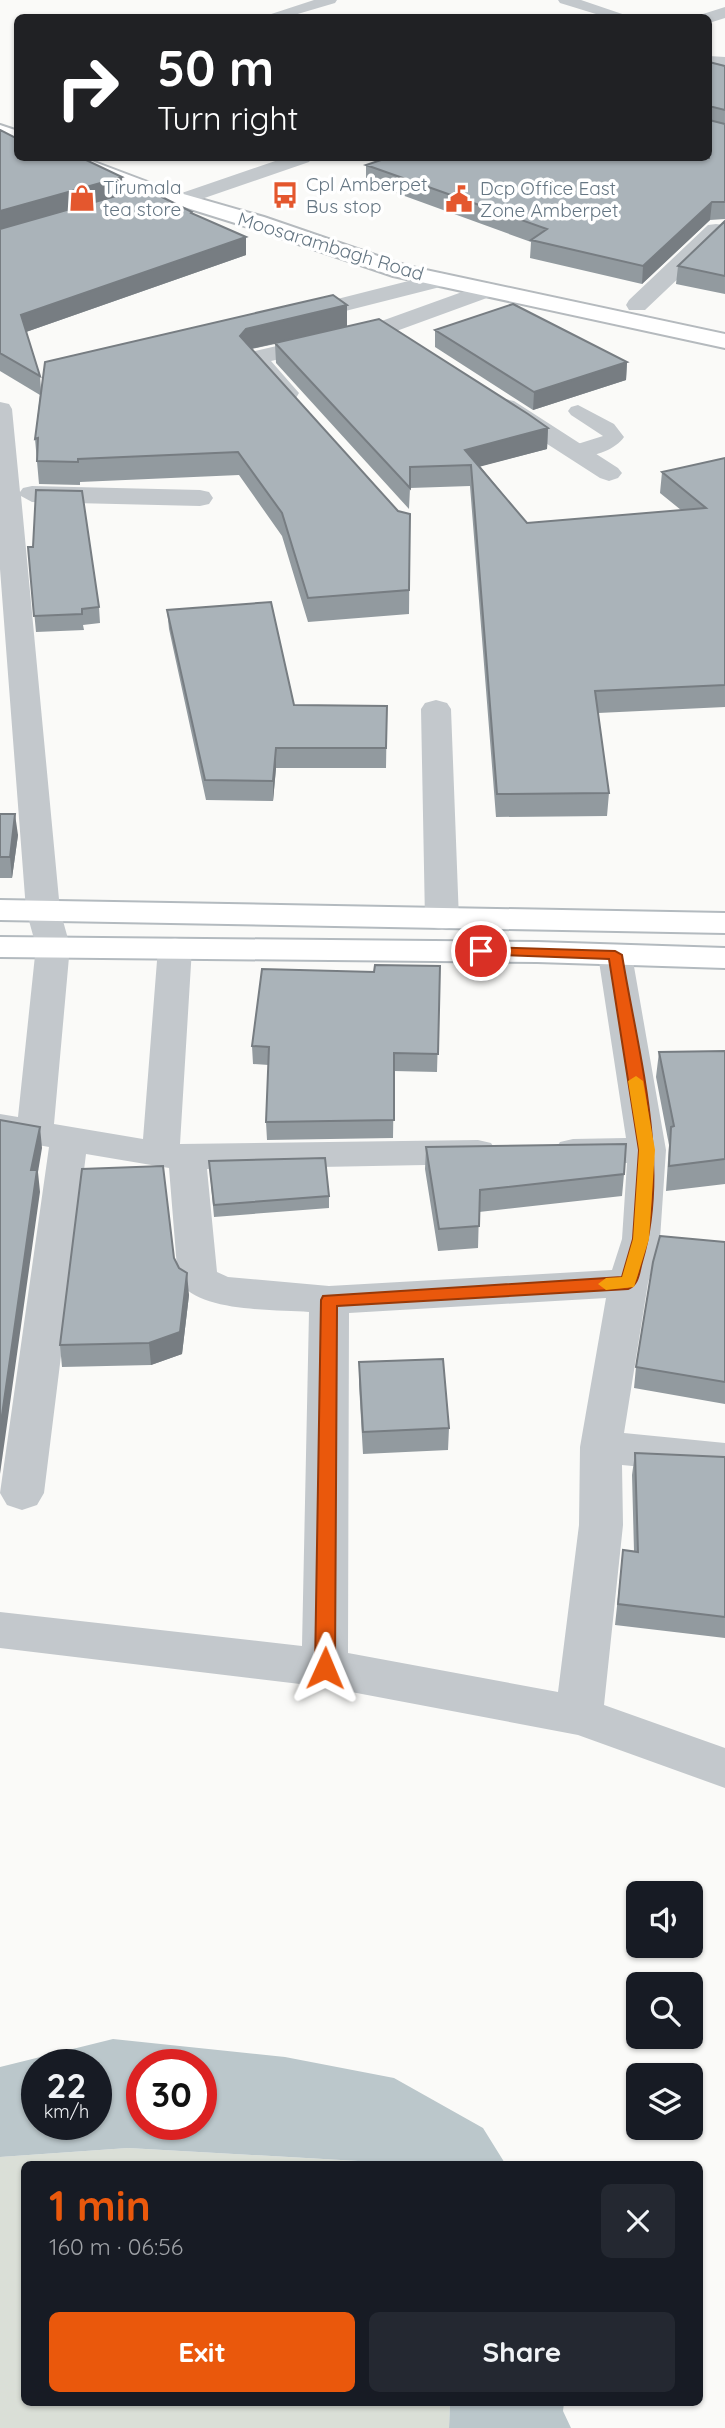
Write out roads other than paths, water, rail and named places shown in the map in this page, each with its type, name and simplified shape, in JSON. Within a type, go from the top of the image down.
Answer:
[{"type":"main road","name":"Moosarambagh Road","points":[[75,161],[170,197],[401,271],[725,341]]},
{"type":"main road","name":"Moosarambagh Road","points":[[175,176],[439,261],[725,324]]},
{"type":"main road","points":[[0,910],[725,923]]},
{"type":"main road","points":[[0,947],[725,958]]},
{"type":"street","points":[[133,201],[209,189],[293,161]]},
{"type":"street","points":[[637,305],[720,227]]},
{"type":"street","points":[[278,321],[440,280]]},
{"type":"street","points":[[300,408],[255,358],[383,328],[487,290]]},
{"type":"street","points":[[383,328],[405,342]]},
{"type":"street","points":[[484,393],[610,473]]},
{"type":"street","points":[[0,409],[9,494],[4,529],[43,910],[54,946],[35,1133],[22,1493]]},
{"type":"street","points":[[9,494],[200,498]]},
{"type":"street","points":[[436,709],[442,919]]},
{"type":"street","points":[[175,948],[174,1156],[198,1280],[222,1291],[329,1300],[628,1283]]},
{"type":"street","points":[[579,1716],[601,1525],[601,1447],[628,1283],[659,1240],[615,955]]},
{"type":"street","points":[[35,1133],[174,1156],[647,1150]]},
{"type":"street","points":[[325,1668],[329,1300]]},
{"type":"street","points":[[601,1447],[725,1459]]},
{"type":"street","points":[[0,1630],[325,1668],[579,1716],[725,1768]]},
{"type":"lane","points":[[280,14],[330,0]]},
{"type":"lane","points":[[565,0],[613,14]]},
{"type":"lane","points":[[575,451],[607,444],[614,437],[607,428],[578,411]]},
{"type":"place","name":"Cpl Amberpet Bus stop","points":[[285,195]]},
{"type":"place","name":"Tirumala tea store","points":[[82,198]]},
{"type":"place","name":"Dcp Office East Zone Amberpet","points":[[459,199]]}]
